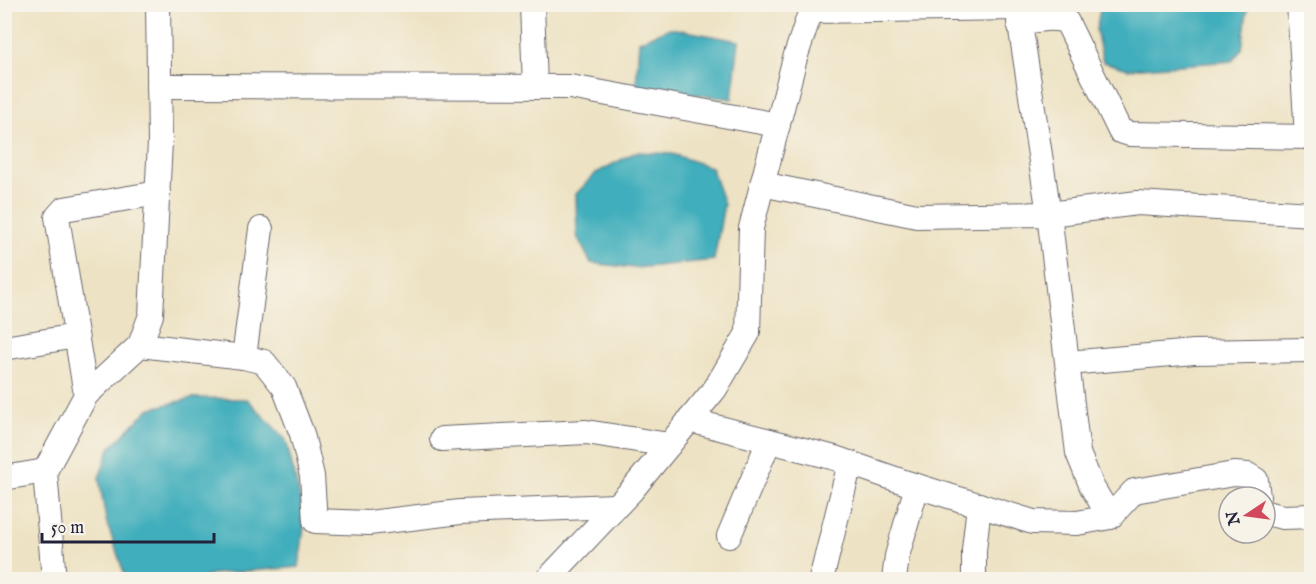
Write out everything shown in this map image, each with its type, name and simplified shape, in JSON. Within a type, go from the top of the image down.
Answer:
[{"type":"street","points":[[54,579],[45,471],[86,395],[140,345],[151,315],[160,142],[158,4]]},
{"type":"street","points":[[532,4],[535,87]]},
{"type":"street","points":[[547,579],[632,490],[715,389],[748,333],[751,228],[795,58],[812,8],[1018,12],[1060,19],[1067,22],[1120,131],[1130,134],[1309,137],[1299,4]]},
{"type":"street","points":[[1018,12],[1049,214],[1078,453],[1092,487],[1110,518]]},
{"type":"street","points":[[159,86],[570,87],[778,125]]},
{"type":"street","points":[[762,183],[917,216],[1049,214],[1138,203],[1311,214]]},
{"type":"street","points":[[86,395],[57,217],[64,209],[158,193]]},
{"type":"street","points":[[244,357],[261,229]]},
{"type":"street","points":[[4,348],[76,336]]},
{"type":"street","points":[[140,345],[244,357],[264,362],[284,387],[302,434],[309,466],[315,521],[369,523],[460,512],[615,506]]},
{"type":"street","points":[[1068,363],[1194,352],[1311,350]]},
{"type":"street","points":[[689,420],[850,463],[1034,522],[1077,523],[1110,518],[1134,490],[1234,474],[1248,475],[1256,480],[1257,485]]},
{"type":"street","points":[[442,439],[586,432],[669,444]]},
{"type":"street","points":[[729,536],[769,441]]},
{"type":"street","points":[[821,579],[850,463]]},
{"type":"street","points":[[4,478],[45,471]]},
{"type":"street","points":[[894,579],[897,556],[917,486]]},
{"type":"street","points":[[974,579],[974,550],[980,505]]},
{"type":"street","points":[[1277,516],[1311,516]]},
{"type":"water","points":[[1101,5],[1246,5],[1242,49],[1232,61],[1128,69],[1103,62],[1096,30]]},
{"type":"water","points":[[670,28],[739,41],[732,99],[636,87],[639,41]]},
{"type":"water","points":[[636,152],[672,154],[711,167],[724,204],[714,260],[635,268],[591,263],[577,236],[576,194],[596,173]]},
{"type":"water","points":[[193,398],[247,399],[286,440],[305,519],[299,567],[212,574],[200,579],[126,579],[106,520],[99,478],[110,448],[149,409]]}]
